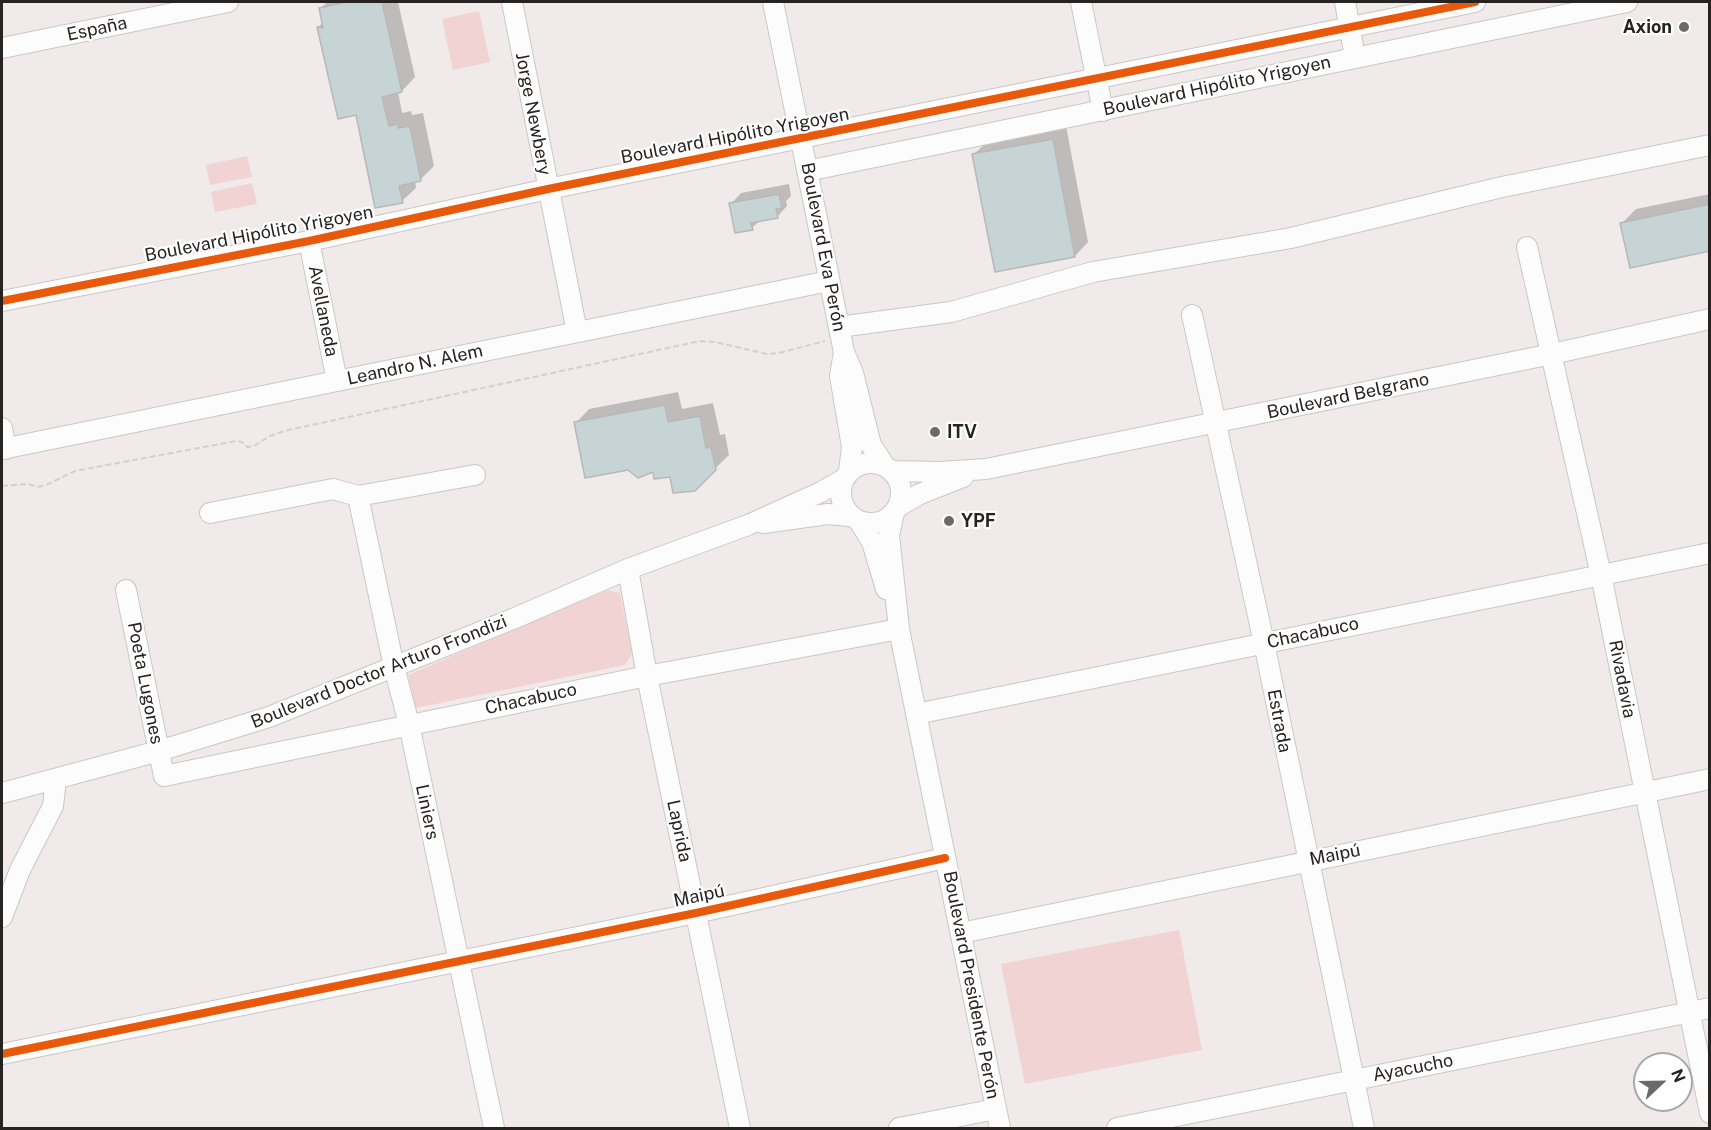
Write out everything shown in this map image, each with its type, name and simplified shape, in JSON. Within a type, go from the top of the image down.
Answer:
[{"type":"street","name":"España","points":[[2,48],[228,2]]},
{"type":"street","name":"Jorge Newbery","points":[[512,2],[577,332]]},
{"type":"street","name":"Boulevard Eva Perón","points":[[773,2],[841,339]]},
{"type":"street","points":[[1081,2],[1102,111]]},
{"type":"street","points":[[1345,2],[1355,57]]},
{"type":"street","name":"Boulevard Hipólito Yrigoyen","points":[[2,301],[309,241],[548,189],[1475,2]]},
{"type":"street","name":"Boulevard Hipólito Yrigoyen","points":[[807,171],[1102,111],[1602,4],[1627,2]]},
{"type":"street","points":[[841,339],[951,312],[1093,272],[1291,238],[1502,187],[1710,145]]},
{"type":"street","name":"Avellaneda","points":[[309,241],[337,381]]},
{"type":"street","name":"Rivadavia","points":[[1527,247],[1601,575],[1710,1113]]},
{"type":"street","name":"Leandro N. Alem","points":[[4,449],[829,281]]},
{"type":"street","name":"Estrada","points":[[1192,315],[1264,644],[1364,1128]]},
{"type":"street","name":"Boulevard Belgrano","points":[[889,468],[939,472],[986,469],[1552,354],[1710,319]]},
{"type":"street","name":"Boulevard Presidente Perón","points":[[841,339],[853,373],[871,444],[898,479],[901,488],[889,535],[899,629],[998,1119]]},
{"type":"street","name":"Boulevard Presidente Perón","points":[[841,339],[840,376],[852,447],[841,488],[841,498],[844,508],[872,542],[899,629]]},
{"type":"street","points":[[2,428],[4,449]]},
{"type":"street","points":[[846,475],[857,466],[866,463],[889,468]]},
{"type":"street","name":"Boulevard Belgrano","points":[[896,510],[920,494],[986,469]]},
{"type":"street","points":[[210,513],[333,489],[358,496],[475,475]]},
{"type":"street","name":"Boulevard Doctor Arturo Frondizi","points":[[2,793],[159,751],[269,717],[515,618],[628,569],[748,525],[821,492],[846,475]]},
{"type":"street","name":"Liniers","points":[[358,496],[393,667],[409,724],[494,1128]]},
{"type":"street","points":[[854,518],[868,524],[879,523],[896,510]]},
{"type":"street","name":"Boulevard Doctor Arturo Frondizi","points":[[748,525],[828,514],[854,518]]},
{"type":"street","name":"Chacabuco","points":[[916,714],[1710,553]]},
{"type":"street","name":"Laprida","points":[[628,569],[646,676],[740,1128]]},
{"type":"street","name":"Poeta Lugones","points":[[126,590],[164,776]]},
{"type":"street","name":"Chacabuco","points":[[164,776],[646,676],[899,629]]},
{"type":"street","points":[[2,917],[11,872],[53,806],[56,778]]},
{"type":"street","name":"Maipú","points":[[961,933],[1710,779]]},
{"type":"street","name":"Maipú","points":[[2,1054],[696,913],[945,858]]},
{"type":"street","name":"Ayacucho","points":[[1117,1128],[1710,1008]]},
{"type":"street","points":[[899,1128],[998,1119]]},
{"type":"path","points":[[2,486],[28,484],[38,487],[75,471],[236,441],[242,442],[247,447],[254,446],[284,431],[700,341],[715,342],[767,354],[841,339]]},
{"type":"shaded area","points":[[479,11],[490,62],[453,70],[442,19]]},
{"type":"shaded area","points":[[247,156],[252,177],[210,185],[206,165]]},
{"type":"shaded area","points":[[252,183],[257,204],[215,212],[211,192]]},
{"type":"shaded area","points":[[607,590],[620,593],[632,654],[625,665],[416,708],[408,675]]},
{"type":"shaded area","points":[[1179,930],[1202,1050],[1025,1084],[1001,964]]},
{"type":"building","points":[[347,2],[382,2],[402,92],[382,97],[389,126],[398,124],[398,128],[410,126],[421,181],[399,186],[403,203],[375,208],[356,115],[338,119],[317,27],[323,28],[319,8]]},
{"type":"building","points":[[1053,139],[1075,257],[995,272],[972,154]]},
{"type":"building","points":[[779,194],[782,208],[776,209],[778,218],[751,223],[753,230],[735,233],[729,203]]},
{"type":"building","points":[[1710,204],[1710,251],[1630,268],[1620,223]]},
{"type":"building","points":[[665,405],[668,422],[700,416],[706,448],[711,447],[716,470],[695,491],[673,493],[670,477],[654,479],[653,472],[638,478],[628,470],[585,478],[574,422]]},
{"type":"cycle path","points":[[2,301],[309,241],[548,189],[1475,2]]},
{"type":"cycle path","points":[[2,1054],[696,913],[945,858]]},
{"type":"place","name":"Axion","points":[[1684,27]]},
{"type":"place","name":"ITV","points":[[935,432]]},
{"type":"place","name":"YPF","points":[[949,521]]}]
